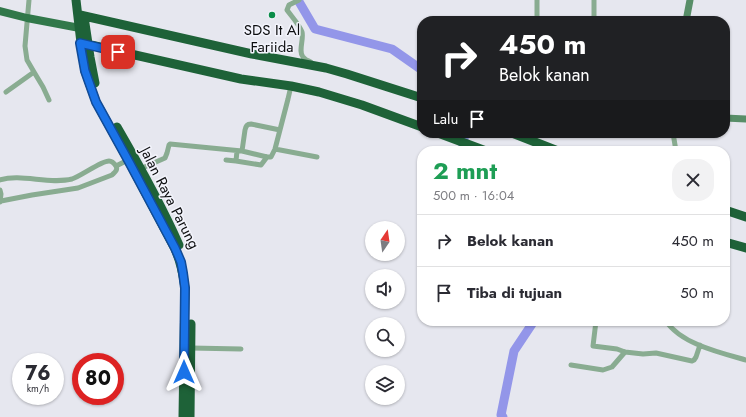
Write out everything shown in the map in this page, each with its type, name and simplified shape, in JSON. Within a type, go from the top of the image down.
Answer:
[{"type":"highway","name":"Jalan Raya Parung","points":[[76,0],[81,15],[83,29],[85,71],[96,102],[131,159],[181,262],[185,296],[183,417]]},
{"type":"highway","name":"Jalan Raya Parung","points":[[81,15],[82,0]]},
{"type":"highway","points":[[81,15],[252,54],[326,68],[417,96]]},
{"type":"highway","points":[[84,44],[241,79],[291,86],[319,92],[362,105],[417,125]]},
{"type":"highway","points":[[450,138],[472,146]]},
{"type":"highway","points":[[536,138],[549,146]]},
{"type":"highway","name":"Jalan Raya Parung","points":[[131,159],[140,169],[166,217],[181,248],[189,272],[191,348],[190,417]]},
{"type":"highway","points":[[730,211],[746,216]]},
{"type":"highway","points":[[730,243],[746,248]]},
{"type":"main road","points":[[0,11],[28,19],[83,29]]},
{"type":"street","points":[[29,0],[25,46],[27,60],[49,100]]},
{"type":"street","points":[[298,0],[289,5],[288,10],[300,28],[302,34],[302,56],[304,59],[311,62],[312,66]]},
{"type":"street","points":[[537,0],[537,16]]},
{"type":"street","points":[[594,0],[594,16]]},
{"type":"street","points":[[687,16],[690,0]]},
{"type":"street","points":[[6,92],[34,72]]},
{"type":"street","points":[[140,169],[165,158],[170,144],[240,151],[267,157],[272,156],[291,86]]},
{"type":"street","points":[[730,118],[746,119]]},
{"type":"street","points":[[236,161],[248,124],[280,130]]},
{"type":"street","points":[[275,149],[317,157]]},
{"type":"street","points":[[226,160],[261,166],[267,157]]},
{"type":"street","points":[[115,164],[131,159]]},
{"type":"street","points":[[0,180],[17,178],[66,180],[74,178],[110,161],[115,164],[117,168],[116,172],[112,175],[78,188],[32,194],[0,201],[0,190]]},
{"type":"street","points":[[74,178],[78,188]]},
{"type":"street","points":[[595,326],[593,346],[625,352],[643,354],[656,353],[693,361],[700,345]]},
{"type":"street","points":[[669,326],[681,336],[700,345],[746,360]]},
{"type":"street","points":[[191,348],[241,349]]},
{"type":"street","points":[[571,365],[603,370],[612,367],[625,352]]},
{"type":"waterway","points":[[298,0],[315,29],[392,49],[417,66]]},
{"type":"waterway","points":[[463,146],[464,138]]},
{"type":"waterway","points":[[503,417],[501,415],[514,351],[531,326]]},
{"type":"place","name":"SDS It Al Fariida","points":[[272,15]]},
{"type":"route","points":[[118,52],[80,43],[85,71],[96,102],[175,248],[181,262],[185,288],[184,372]]}]
